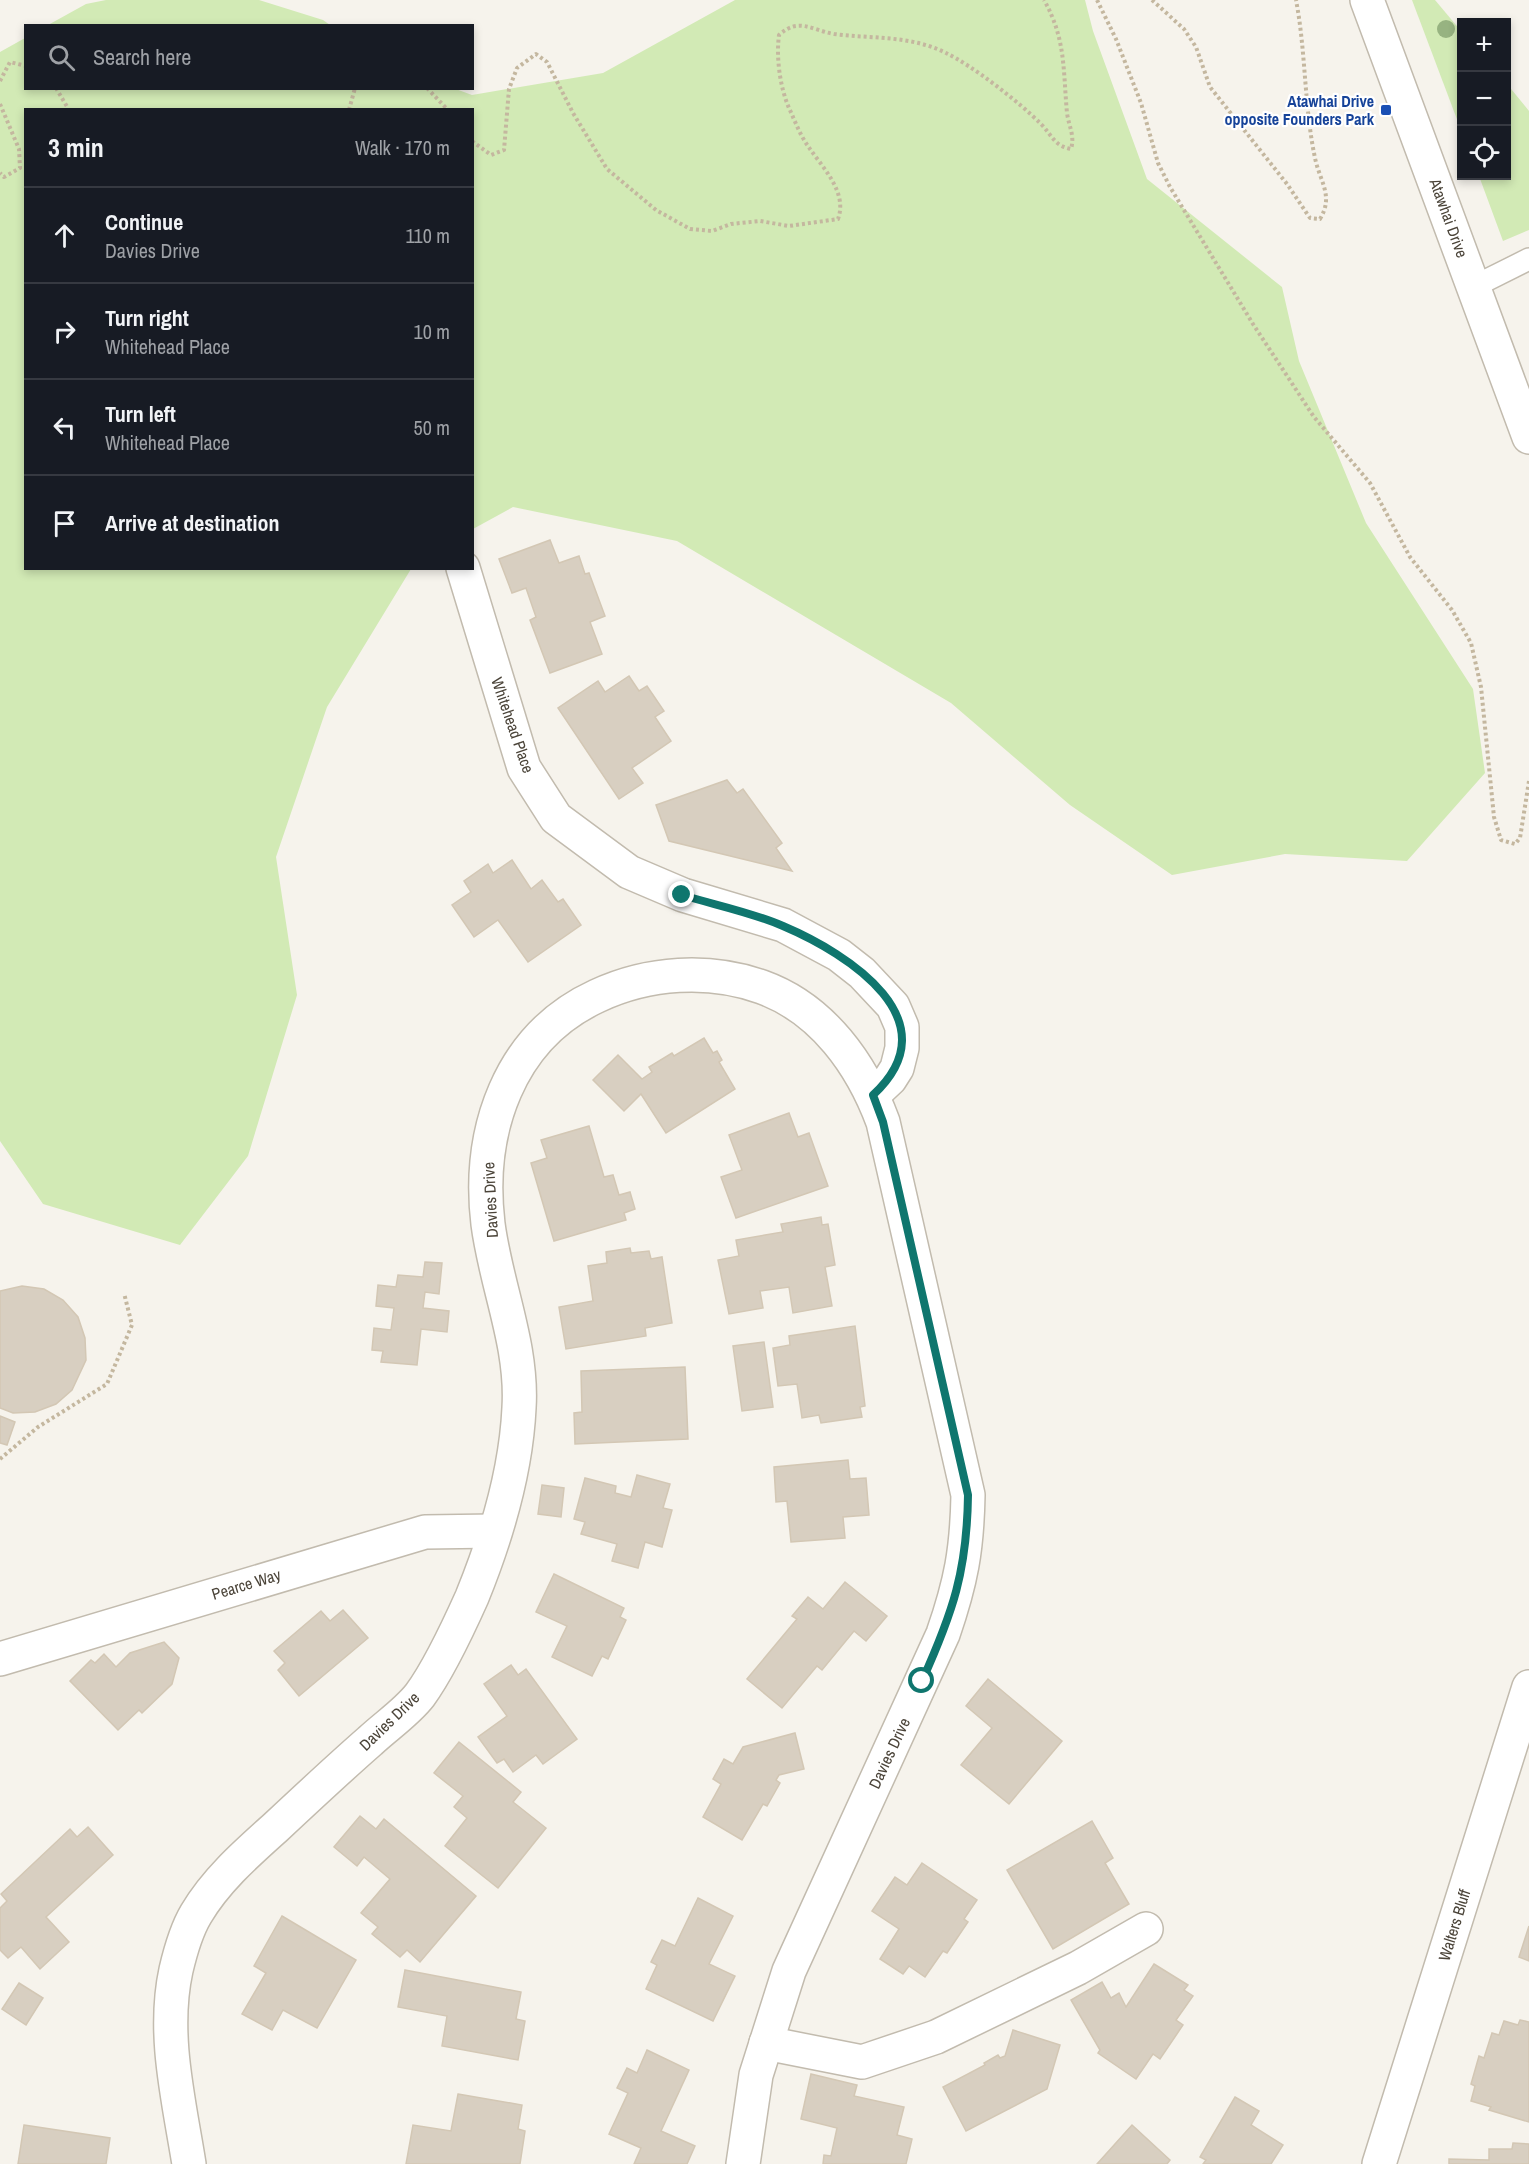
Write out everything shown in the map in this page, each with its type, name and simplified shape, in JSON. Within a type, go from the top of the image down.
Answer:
[{"type":"street","name":"Atawhai Drive","points":[[1367,0],[1529,437]]},
{"type":"street","name":"Whitehead Place","points":[[464,570],[524,768],[556,818],[629,872],[682,895],[783,926],[839,955],[862,973],[893,1006],[902,1027],[903,1048],[897,1068],[890,1079],[873,1095]]},
{"type":"street","name":"Davies Drive","points":[[189,2164],[170,2045],[176,1972],[195,1915],[237,1862],[419,1695],[461,1621],[484,1568],[495,1531],[509,1480],[520,1406],[515,1342],[488,1225],[486,1162],[493,1122],[516,1066],[538,1039],[588,1000],[633,982],[670,975],[706,976],[741,981],[767,989],[813,1018],[857,1063],[883,1122],[968,1495],[967,1537],[960,1584],[943,1634],[789,1971],[756,2075],[743,2164]]},
{"type":"street","name":"Pearce Way","points":[[0,1659],[425,1532],[495,1531]]},
{"type":"street","name":"Walters Bluff","points":[[1379,2164],[1529,1687]]},
{"type":"street","points":[[766,2043],[862,2061],[936,2037],[1078,1968],[1146,1929]]},
{"type":"lane","points":[[1474,286],[1529,259]]},
{"type":"path","points":[[474,143],[491,156],[504,150],[508,89],[517,68],[536,54],[547,62],[573,113],[608,169],[656,210],[690,229],[712,231],[731,224],[760,220],[789,226],[838,219],[842,210],[833,180],[806,144],[788,106],[777,52],[779,35],[789,27],[802,26],[832,33],[915,40],[957,60],[1042,125],[1061,148],[1071,149],[1074,140],[1068,117],[1064,52],[1056,22],[1044,0]]},
{"type":"path","points":[[1097,0],[1116,39],[1141,103],[1158,163],[1170,187],[1271,352],[1314,417],[1370,483],[1410,557],[1452,610],[1471,643],[1481,687],[1494,818],[1501,840],[1515,844],[1520,838],[1529,781]]},
{"type":"path","points":[[1152,0],[1184,29],[1196,47],[1210,87],[1287,184],[1310,218],[1320,219],[1327,207],[1326,193],[1311,137],[1296,0]]},
{"type":"path","points":[[0,81],[10,62],[24,66]]},
{"type":"path","points":[[57,90],[68,108]]},
{"type":"path","points":[[350,108],[354,90]]},
{"type":"path","points":[[429,90],[446,108]]},
{"type":"path","points":[[0,104],[19,149],[20,168],[4,177],[0,172]]},
{"type":"path","points":[[0,1460],[38,1427],[107,1384],[132,1325],[124,1293]]},
{"type":"green space","points":[[106,0],[259,0],[323,20],[329,24],[50,24],[86,4]]},
{"type":"green space","points":[[735,0],[1085,0],[1093,31],[1147,179],[1282,287],[1299,361],[1366,523],[1473,689],[1485,773],[1407,861],[1285,854],[1172,875],[1070,805],[951,703],[677,541],[513,507],[474,528],[474,108],[24,108],[24,570],[410,570],[327,707],[276,857],[297,995],[248,1156],[180,1245],[43,1204],[0,1141],[0,52],[24,39],[24,90],[458,90],[472,95],[603,73]]},
{"type":"green space","points":[[1412,0],[1435,0],[1457,26],[1457,119]]},
{"type":"green space","points":[[1511,89],[1529,111],[1529,230],[1503,241],[1480,180],[1511,180]]},
{"type":"building","points":[[550,540],[559,563],[579,556],[585,574],[589,573],[605,616],[590,622],[602,654],[550,673],[530,620],[536,617],[526,588],[512,593],[499,559]]},
{"type":"building","points":[[629,676],[639,691],[647,686],[664,711],[655,717],[671,741],[632,768],[643,783],[619,799],[558,708],[598,681],[605,692]]},
{"type":"building","points":[[727,780],[737,793],[743,789],[782,843],[776,848],[792,871],[669,841],[656,805]]},
{"type":"building","points":[[512,860],[531,889],[542,880],[558,902],[563,899],[581,925],[528,962],[498,920],[474,937],[452,905],[471,892],[464,881],[488,864],[493,873]]},
{"type":"building","points":[[704,1038],[713,1053],[717,1051],[722,1060],[719,1062],[735,1089],[666,1133],[641,1094],[624,1111],[593,1080],[618,1055],[642,1079],[652,1072],[649,1067],[672,1053],[674,1056]]},
{"type":"building","points":[[789,1113],[798,1137],[809,1133],[828,1186],[736,1218],[721,1177],[742,1170],[729,1135]]},
{"type":"building","points":[[589,1126],[604,1177],[613,1175],[619,1195],[630,1192],[635,1209],[624,1213],[626,1220],[554,1241],[531,1163],[547,1158],[541,1140]]},
{"type":"building","points":[[821,1217],[822,1225],[828,1224],[835,1265],[825,1267],[832,1306],[793,1313],[789,1287],[760,1291],[763,1308],[729,1314],[718,1260],[739,1256],[736,1240],[783,1232],[781,1224]]},
{"type":"building","points":[[630,1248],[631,1253],[649,1251],[651,1259],[662,1257],[672,1323],[645,1328],[646,1336],[566,1349],[559,1307],[593,1301],[588,1266],[607,1263],[606,1252]]},
{"type":"building","points":[[425,1262],[442,1263],[439,1294],[425,1292],[423,1308],[449,1311],[447,1332],[421,1329],[417,1365],[381,1362],[383,1351],[372,1350],[374,1328],[391,1330],[394,1308],[376,1306],[378,1285],[396,1287],[398,1275],[423,1277]]},
{"type":"building","points":[[22,1286],[44,1289],[63,1300],[78,1317],[85,1338],[86,1360],[72,1390],[56,1404],[35,1412],[13,1413],[0,1408],[0,1291]]},
{"type":"building","points":[[855,1326],[865,1406],[860,1407],[862,1417],[821,1423],[819,1415],[802,1418],[797,1384],[778,1386],[773,1348],[790,1345],[789,1336]]},
{"type":"building","points":[[764,1342],[773,1407],[742,1411],[733,1346]]},
{"type":"building","points":[[685,1367],[688,1439],[575,1444],[574,1413],[582,1412],[581,1371]]},
{"type":"building","points":[[0,1416],[15,1422],[7,1445],[0,1443]]},
{"type":"building","points":[[848,1460],[850,1479],[866,1478],[869,1515],[843,1517],[845,1538],[791,1542],[787,1501],[776,1502],[774,1467]]},
{"type":"building","points":[[637,1475],[670,1484],[663,1508],[672,1510],[662,1547],[645,1542],[638,1568],[612,1561],[617,1544],[581,1534],[585,1522],[574,1519],[585,1478],[616,1486],[615,1493],[631,1497]]},
{"type":"building","points":[[542,1485],[564,1488],[561,1517],[538,1514]]},
{"type":"building","points":[[554,1574],[624,1608],[620,1617],[626,1620],[608,1659],[602,1656],[592,1676],[552,1657],[567,1626],[536,1612]]},
{"type":"building","points":[[845,1582],[887,1616],[866,1641],[854,1631],[822,1670],[817,1666],[782,1708],[747,1679],[797,1619],[792,1616],[808,1597],[823,1609]]},
{"type":"building","points":[[343,1610],[368,1638],[299,1696],[278,1670],[285,1663],[274,1651],[321,1611],[330,1621]]},
{"type":"building","points":[[164,1642],[179,1658],[172,1684],[142,1713],[139,1710],[118,1730],[70,1681],[91,1660],[95,1663],[104,1654],[116,1667],[130,1653]]},
{"type":"building","points":[[511,1665],[518,1675],[526,1669],[577,1739],[543,1764],[536,1755],[513,1772],[504,1759],[497,1763],[478,1737],[507,1716],[484,1684]]},
{"type":"building","points":[[988,1679],[1062,1741],[1009,1804],[961,1765],[992,1728],[966,1706]]},
{"type":"building","points":[[795,1733],[804,1769],[779,1775],[776,1780],[780,1783],[767,1806],[763,1804],[742,1840],[703,1817],[721,1784],[713,1779],[724,1759],[733,1764],[743,1747]]},
{"type":"building","points":[[459,1742],[521,1792],[513,1802],[546,1828],[498,1888],[445,1846],[467,1818],[454,1807],[463,1796],[434,1773]]},
{"type":"building","points":[[360,1816],[376,1829],[384,1819],[476,1896],[420,1962],[407,1950],[400,1957],[372,1934],[378,1927],[361,1913],[390,1879],[364,1857],[357,1866],[334,1847]]},
{"type":"building","points":[[1092,1821],[1113,1858],[1105,1863],[1129,1904],[1053,1949],[1007,1870]]},
{"type":"building","points":[[88,1827],[113,1855],[46,1917],[69,1942],[40,1969],[21,1947],[8,1958],[0,1950],[0,1908],[7,1901],[1,1894],[70,1829],[77,1837]]},
{"type":"building","points":[[922,1863],[977,1900],[964,1919],[968,1922],[947,1953],[943,1951],[925,1977],[909,1966],[903,1974],[880,1959],[899,1929],[872,1911],[895,1877],[907,1885]]},
{"type":"building","points":[[698,1898],[733,1916],[709,1964],[735,1976],[713,2021],[646,1989],[657,1965],[651,1962],[662,1940],[675,1946]]},
{"type":"building","points":[[282,1916],[356,1960],[317,2028],[283,2010],[272,2030],[242,2014],[266,1973],[254,1966]]},
{"type":"building","points":[[1529,1926],[1529,1961],[1519,1957]]},
{"type":"building","points":[[1154,1964],[1188,1985],[1184,1990],[1193,1996],[1176,2020],[1183,2025],[1160,2059],[1153,2054],[1136,2079],[1098,2053],[1100,2050],[1071,2000],[1102,1982],[1111,1998],[1119,1993],[1126,2007]]},
{"type":"building","points":[[405,1970],[521,1992],[516,2019],[525,2021],[518,2060],[442,2046],[447,2016],[398,2007]]},
{"type":"building","points":[[19,1983],[43,1998],[26,2025],[2,2009]]},
{"type":"building","points":[[1520,2020],[1529,2022],[1529,2122],[1489,2110],[1491,2107],[1471,2101],[1475,2086],[1471,2084],[1479,2056],[1484,2058],[1492,2033],[1499,2035],[1504,2021],[1518,2025]]},
{"type":"building","points":[[1013,2030],[1060,2045],[1047,2089],[966,2131],[943,2087],[985,2065],[984,2063],[998,2055],[1000,2058],[1005,2056]]},
{"type":"building","points":[[647,2050],[689,2070],[661,2131],[695,2146],[687,2164],[634,2164],[641,2148],[609,2134],[628,2093],[617,2088],[627,2068],[637,2073]]},
{"type":"building","points":[[811,2074],[857,2085],[854,2096],[904,2107],[897,2135],[912,2139],[906,2164],[823,2164],[824,2155],[831,2156],[837,2128],[801,2119]]},
{"type":"building","points":[[458,2094],[522,2105],[518,2129],[525,2131],[520,2164],[406,2164],[413,2125],[451,2131]]},
{"type":"building","points":[[1235,2097],[1259,2111],[1251,2125],[1283,2145],[1271,2164],[1203,2164],[1206,2160],[1200,2157]]},
{"type":"building","points":[[24,2125],[110,2138],[106,2164],[18,2164]]},
{"type":"building","points":[[1132,2125],[1170,2160],[1167,2164],[1097,2164]]},
{"type":"building","points":[[1513,2143],[1529,2144],[1529,2164],[1449,2164],[1449,2159],[1489,2160],[1489,2149],[1512,2149]]},
{"type":"place","name":"Atawhai Drive opposite Founders Park","points":[[1386,110]]},
{"type":"route","points":[[682,895],[783,926],[839,955],[882,993],[893,1006],[902,1027],[903,1048],[897,1068],[890,1079],[873,1095],[883,1122],[968,1495],[967,1537],[960,1584],[943,1634],[922,1681]]}]
